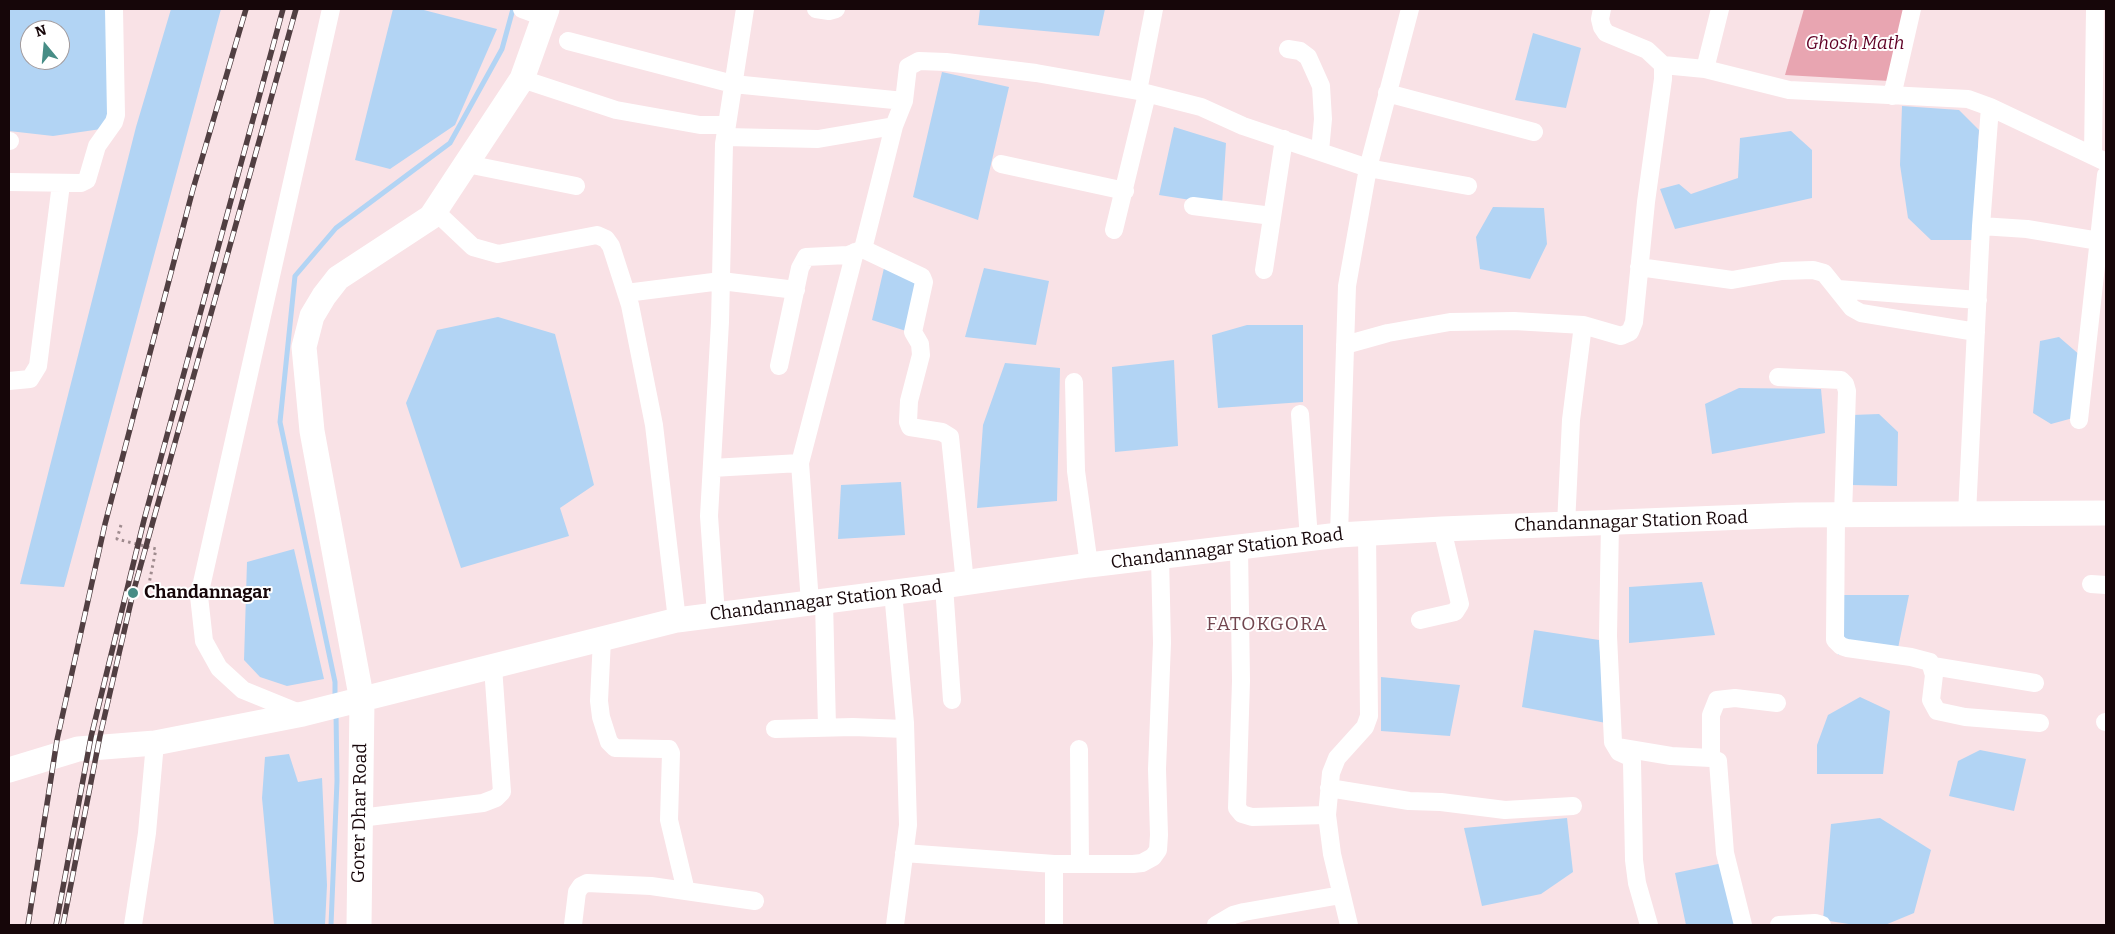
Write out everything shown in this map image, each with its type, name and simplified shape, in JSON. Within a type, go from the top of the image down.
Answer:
[{"type":"main road","name":"Gorer Dhar Road","points":[[359,925],[360,818],[312,431],[304,348],[312,316],[338,278],[431,217],[522,79],[534,11]]},
{"type":"main road","name":"Chandannagar Station Road","points":[[9,770],[78,749],[155,743],[346,705],[677,620],[1089,565],[1340,535],[1442,529],[1840,515],[2106,513]]},
{"type":"street","points":[[9,182],[62,184],[81,183],[87,180],[100,138],[114,122],[116,115],[114,9]]},
{"type":"street","points":[[303,714],[243,690],[219,668],[204,641],[198,596],[331,9]]},
{"type":"street","points":[[716,615],[710,516],[726,131],[745,9]]},
{"type":"street","points":[[816,9],[829,11],[836,9]]},
{"type":"street","points":[[1114,230],[1125,191],[1154,9]]},
{"type":"street","points":[[1340,535],[1347,286],[1368,168],[1410,9]]},
{"type":"street","points":[[1602,9],[1600,19],[1606,33],[1647,50],[1663,65],[1705,69],[1788,90],[1968,99],[1990,107],[2100,159],[2095,9]]},
{"type":"street","points":[[1705,69],[1720,9]]},
{"type":"street","points":[[1892,96],[1912,9]]},
{"type":"street","points":[[568,41],[733,84],[904,102]]},
{"type":"street","points":[[1288,49],[1300,51],[1308,57],[1321,86],[1323,119],[1320,151]]},
{"type":"street","points":[[827,727],[817,602],[800,463],[894,126],[904,102],[908,67],[919,61],[1036,73],[1142,93],[1201,107],[1243,126],[1368,168],[1468,186]]},
{"type":"street","points":[[1345,345],[1388,333],[1450,322],[1514,321],[1582,325],[1621,336],[1630,332],[1634,322],[1639,267],[1663,79],[1663,65]]},
{"type":"street","points":[[522,79],[616,110],[726,131],[818,139],[894,126]]},
{"type":"street","points":[[1387,93],[1534,132]]},
{"type":"street","points":[[1967,514],[1981,226],[1990,107]]},
{"type":"street","points":[[1264,270],[1284,139]]},
{"type":"street","points":[[467,164],[576,186]]},
{"type":"street","points":[[1001,164],[1125,191]]},
{"type":"street","points":[[2079,420],[2106,174]]},
{"type":"street","points":[[9,381],[30,379],[38,366],[62,184]]},
{"type":"street","points":[[1193,206],[1272,216]]},
{"type":"street","points":[[435,211],[473,247],[498,254],[597,235],[606,239],[611,246],[626,294],[654,425],[677,620]]},
{"type":"street","points":[[1981,226],[2027,228],[2099,241]]},
{"type":"street","points":[[779,366],[800,268],[806,258],[848,255],[859,251],[922,277],[924,282],[913,332],[920,344],[921,355],[909,401],[908,422],[910,427],[942,432],[950,437],[954,584],[952,700]]},
{"type":"street","points":[[1639,267],[1732,280],[1782,271],[1813,270],[1824,274],[1852,308],[1861,313],[1976,332]]},
{"type":"street","points":[[626,294],[721,281],[796,290]]},
{"type":"street","points":[[1838,289],[1978,300]]},
{"type":"street","points":[[1566,525],[1571,420],[1582,325]]},
{"type":"street","points":[[1778,377],[1841,380],[1845,384],[1847,391],[1840,515],[1836,640],[1847,648],[1911,657],[1930,662],[1933,666],[2035,683]]},
{"type":"street","points":[[1074,382],[1076,471],[1089,565]]},
{"type":"street","points":[[1300,414],[1309,539]]},
{"type":"street","points":[[712,468],[800,463]]},
{"type":"street","points":[[1610,523],[1608,636],[1613,742],[1619,752],[1630,757],[1632,762],[1634,860],[1637,883],[1649,925]]},
{"type":"street","points":[[1420,620],[1455,612],[1460,604],[1442,529]]},
{"type":"street","points":[[1349,925],[1332,854],[1327,815],[1329,788],[1337,758],[1364,727],[1369,716],[1367,533]]},
{"type":"street","points":[[1239,547],[1241,681],[1236,808],[1242,814],[1252,817],[1327,815]]},
{"type":"street","points":[[904,853],[1054,864],[1133,864],[1153,857],[1158,850],[1159,835],[1156,769],[1162,643],[1160,557]]},
{"type":"street","points":[[894,592],[905,729],[908,824],[895,925]]},
{"type":"street","points":[[602,639],[599,701],[601,717],[609,742],[615,748],[668,749],[671,753],[670,820],[686,891]]},
{"type":"street","points":[[1933,666],[1931,700],[1937,711],[1965,717],[2040,723]]},
{"type":"street","points":[[360,818],[483,804],[496,798],[502,792],[493,667]]},
{"type":"street","points":[[1711,758],[1711,715],[1717,700],[1735,698],[1777,704]]},
{"type":"street","points":[[774,729],[827,727],[905,729]]},
{"type":"street","points":[[133,925],[147,833],[155,743]]},
{"type":"street","points":[[1616,747],[1671,756],[1711,758],[1718,761],[1720,766],[1725,853],[1744,925]]},
{"type":"street","points":[[1079,749],[1080,864]]},
{"type":"street","points":[[1329,788],[1409,801],[1441,802],[1506,810],[1573,806]]},
{"type":"street","points":[[1054,864],[1054,925]]},
{"type":"street","points":[[573,925],[577,892],[587,882],[651,886],[755,901]]},
{"type":"street","points":[[1223,923],[1244,912],[1341,895]]},
{"type":"street","points":[[1779,925],[1815,923],[1822,925]]},
{"type":"path","points":[[120,526],[117,540],[156,549],[148,589]]},
{"type":"green space","name":"Ghosh Math","points":[[1804,9],[1904,9],[1890,81],[1785,75]]},
{"type":"water","points":[[9,9],[107,9],[108,128],[53,136],[9,131]]},
{"type":"water","points":[[171,9],[221,9],[64,587],[20,584],[136,127]]},
{"type":"water","points":[[393,9],[420,9],[497,29],[455,125],[390,169],[355,160]]},
{"type":"water","points":[[980,9],[1105,9],[1099,36],[978,25]]},
{"type":"water","points":[[1533,33],[1581,48],[1566,108],[1515,100]]},
{"type":"water","points":[[942,72],[1009,87],[978,220],[913,197]]},
{"type":"water","points":[[1902,106],[1959,110],[1979,130],[1973,240],[1931,240],[1908,218],[1900,165]]},
{"type":"water","points":[[1174,127],[1226,143],[1222,205],[1159,195]]},
{"type":"water","points":[[1791,131],[1812,150],[1812,198],[1675,229],[1660,189],[1679,184],[1691,194],[1738,178],[1740,138]]},
{"type":"water","points":[[1493,207],[1544,208],[1547,244],[1530,279],[1480,269],[1476,237]]},
{"type":"water","points":[[884,268],[920,282],[906,331],[872,320]]},
{"type":"water","points":[[984,268],[1049,281],[1036,345],[965,337]]},
{"type":"water","points":[[498,317],[555,334],[594,485],[560,508],[569,536],[461,568],[406,403],[437,330]]},
{"type":"water","points":[[1247,325],[1303,325],[1303,402],[1218,408],[1212,335]]},
{"type":"water","points":[[2059,337],[2081,356],[2073,418],[2051,424],[2033,413],[2040,341]]},
{"type":"water","points":[[1174,360],[1178,446],[1115,452],[1112,367]]},
{"type":"water","points":[[1005,363],[1060,368],[1057,501],[977,508],[983,425]]},
{"type":"water","points":[[1739,388],[1821,389],[1825,433],[1712,454],[1705,404]]},
{"type":"water","points":[[1879,414],[1898,432],[1897,486],[1851,485],[1852,415]]},
{"type":"water","points":[[901,482],[905,535],[838,539],[841,485]]},
{"type":"water","points":[[294,549],[324,679],[287,686],[260,677],[244,660],[247,562]]},
{"type":"water","points":[[1702,582],[1715,635],[1629,643],[1629,587]]},
{"type":"water","points":[[1839,595],[1909,595],[1897,653],[1838,655]]},
{"type":"water","points":[[1534,630],[1599,640],[1606,723],[1522,707]]},
{"type":"water","points":[[1381,677],[1460,685],[1450,736],[1381,731]]},
{"type":"water","points":[[1860,697],[1890,711],[1883,774],[1817,774],[1817,745],[1828,715]]},
{"type":"water","points":[[1980,750],[2026,759],[2014,811],[1949,796],[1958,761]]},
{"type":"water","points":[[289,754],[298,782],[322,778],[327,885],[325,925],[274,925],[262,798],[265,757]]},
{"type":"water","points":[[1567,818],[1573,872],[1541,894],[1482,906],[1464,828]]},
{"type":"water","points":[[1880,818],[1931,850],[1914,913],[1885,925],[1855,925],[1823,920],[1831,824]]},
{"type":"water","points":[[1723,863],[1735,925],[1686,925],[1675,873]]},
{"type":"waterway","points":[[335,700],[335,682],[280,422],[295,276],[336,228],[450,143],[502,49],[513,9]]},
{"type":"waterway","points":[[331,925],[337,781],[336,713]]},
{"type":"railway","points":[[28,925],[57,740],[105,524],[193,189],[246,9]]},
{"type":"railway","points":[[56,925],[91,737],[144,520],[283,9]]},
{"type":"railway","points":[[63,925],[100,736],[133,593],[296,9]]},
{"type":"place","name":"Chandannagar","points":[[133,593]]},
{"type":"district","name":"FATOKGORA","points":[[1267,625]]}]
